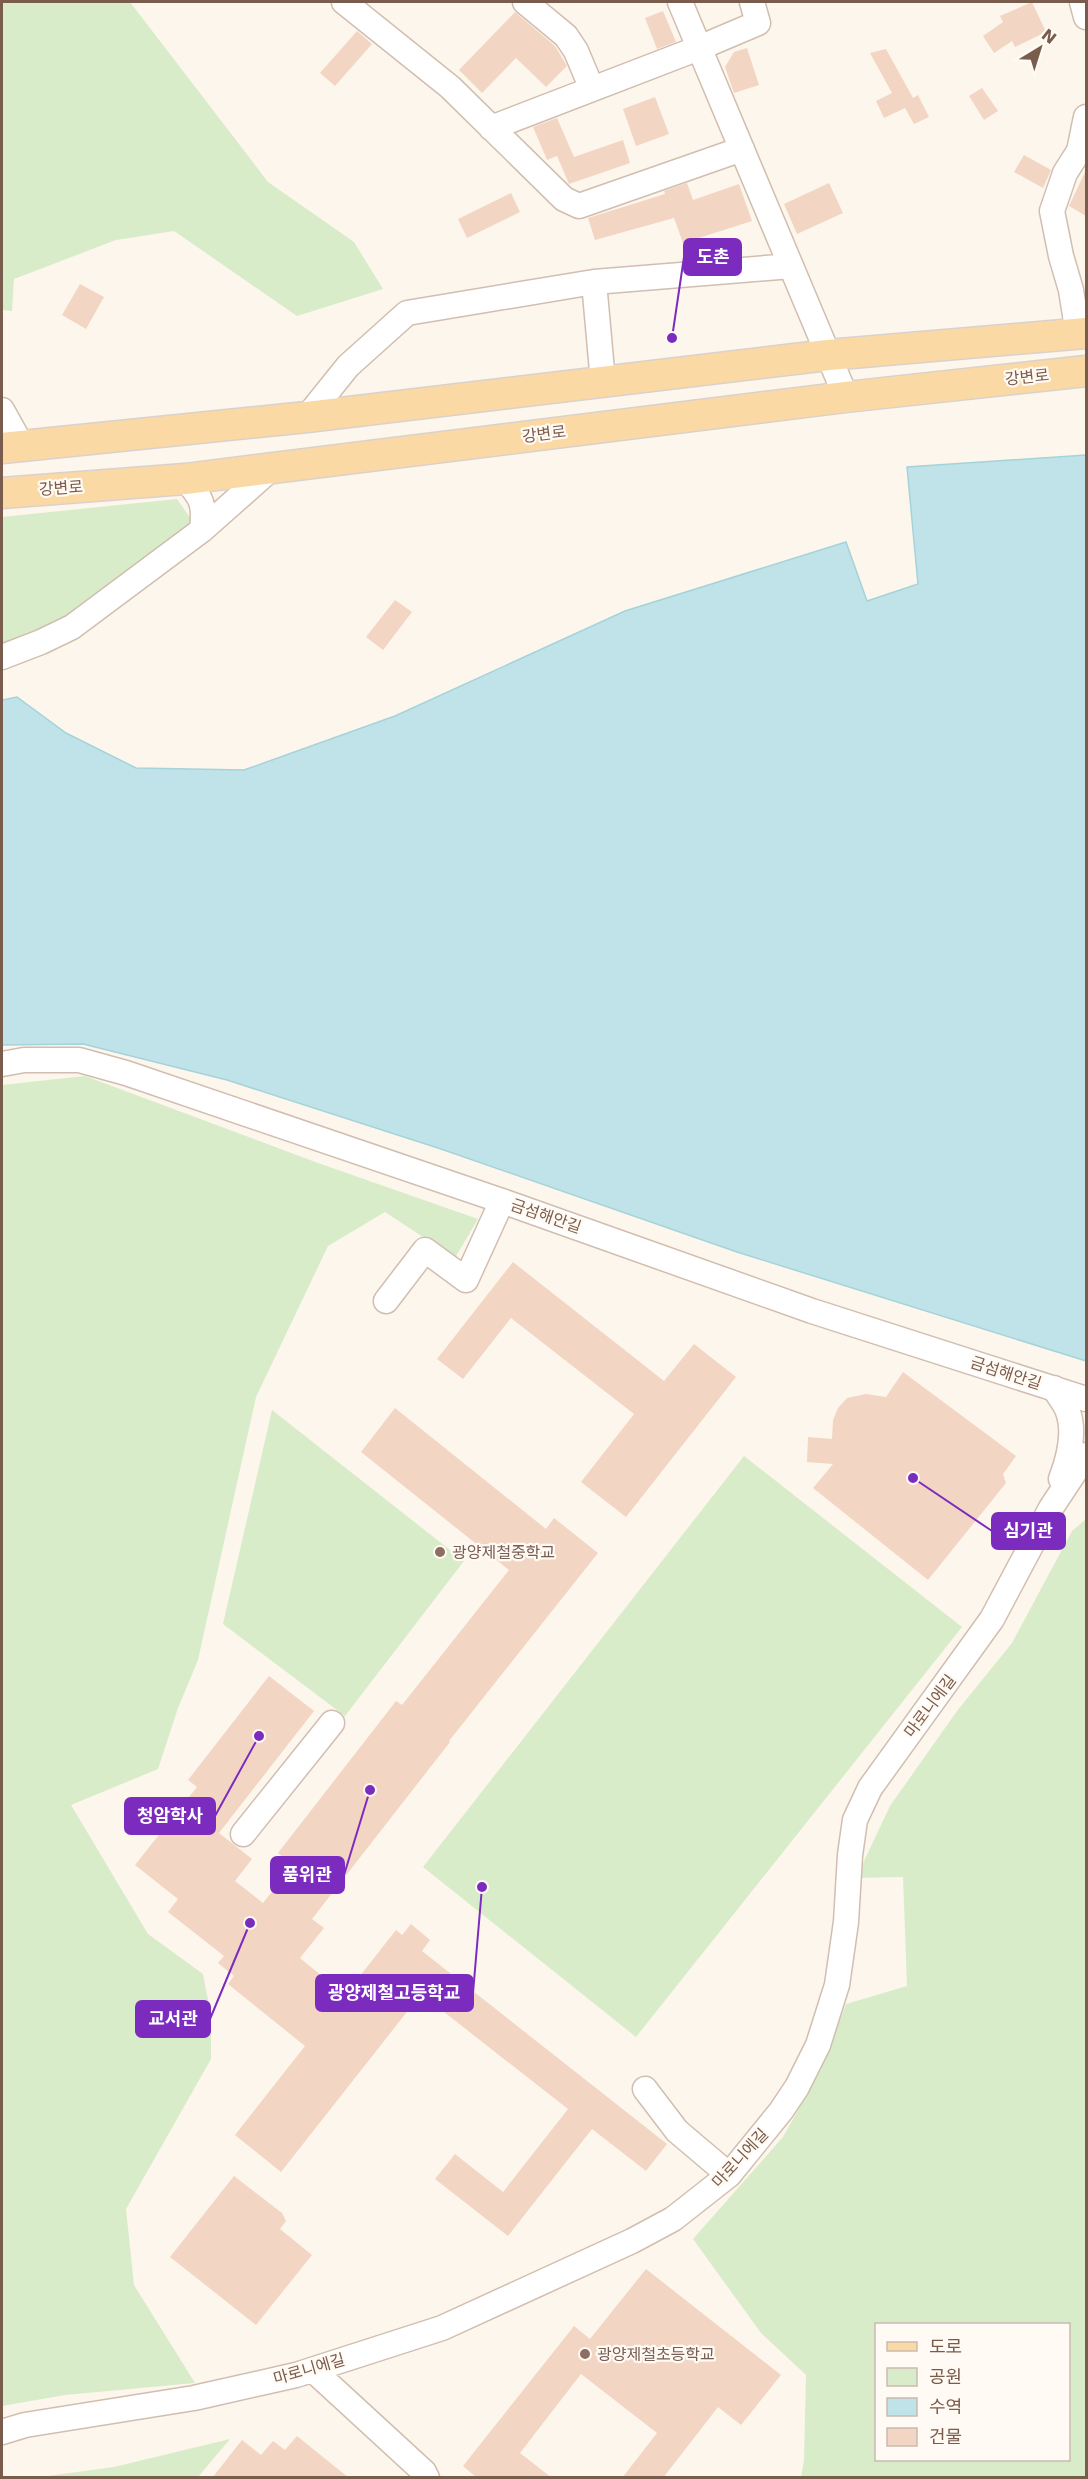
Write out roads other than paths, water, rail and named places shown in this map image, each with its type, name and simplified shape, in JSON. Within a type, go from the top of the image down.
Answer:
[{"type":"main road","points":[[12,447],[308,417],[828,355],[1082,334]]},
{"type":"main road","name":"강변로","points":[[2,493],[184,479],[846,397],[1086,371]]},
{"type":"street","points":[[344,2],[450,87],[564,199],[579,206],[742,149]]},
{"type":"street","points":[[525,2],[566,36],[576,51],[592,89]]},
{"type":"street","points":[[680,2],[846,397]]},
{"type":"street","points":[[491,128],[758,23],[752,2]]},
{"type":"street","points":[[1082,2],[1086,17]]},
{"type":"street","points":[[1082,334],[1060,256],[1052,211],[1065,173],[1079,151],[1086,117]]},
{"type":"street","points":[[308,417],[348,366],[407,313],[594,282],[791,266]]},
{"type":"street","points":[[594,282],[603,382]]},
{"type":"street","points":[[2,410],[12,447]]},
{"type":"street","points":[[2,657],[72,627],[202,530],[273,468]]},
{"type":"street","points":[[184,479],[199,494],[204,510],[202,530]]},
{"type":"street","name":"금섬해안길","points":[[2,1064],[24,1060],[79,1060],[126,1073],[502,1201],[812,1311],[1086,1399]]},
{"type":"street","points":[[386,1300],[425,1250],[466,1280],[502,1201]]},
{"type":"street","points":[[1051,1509],[1071,1454],[1067,1408],[1054,1388]]},
{"type":"street","name":"마로니에길","points":[[2,2432],[25,2425],[194,2398],[313,2370],[442,2328],[632,2241],[674,2219],[729,2175],[798,2087],[818,2045],[837,1985],[846,1922],[850,1855],[855,1820],[870,1788],[992,1619],[1051,1509],[1086,1455]]},
{"type":"street","points":[[1051,1509],[1086,1479]]},
{"type":"street","points":[[243,1834],[332,1723]]},
{"type":"street","points":[[645,2089],[677,2131],[729,2175]]},
{"type":"street","points":[[313,2370],[428,2478]]},
{"type":"water","points":[[1086,455],[1086,1361],[737,1252],[441,1149],[227,1080],[83,1044],[2,1045],[2,700],[17,697],[66,733],[136,768],[244,770],[395,716],[625,611],[846,542],[867,601],[918,584],[907,467]]},
{"type":"place","name":"도촌","points":[[672,338]]},
{"type":"place","name":"심기관","points":[[913,1478]]},
{"type":"place","name":"광양제철중학교","points":[[440,1552]]},
{"type":"place","name":"청암학사","points":[[259,1736]]},
{"type":"place","name":"품위관","points":[[370,1790]]},
{"type":"place","name":"광양제철고등학교","points":[[482,1887]]},
{"type":"place","name":"교서관","points":[[250,1923]]},
{"type":"place","name":"광양제철초등학교","points":[[585,2354]]}]
